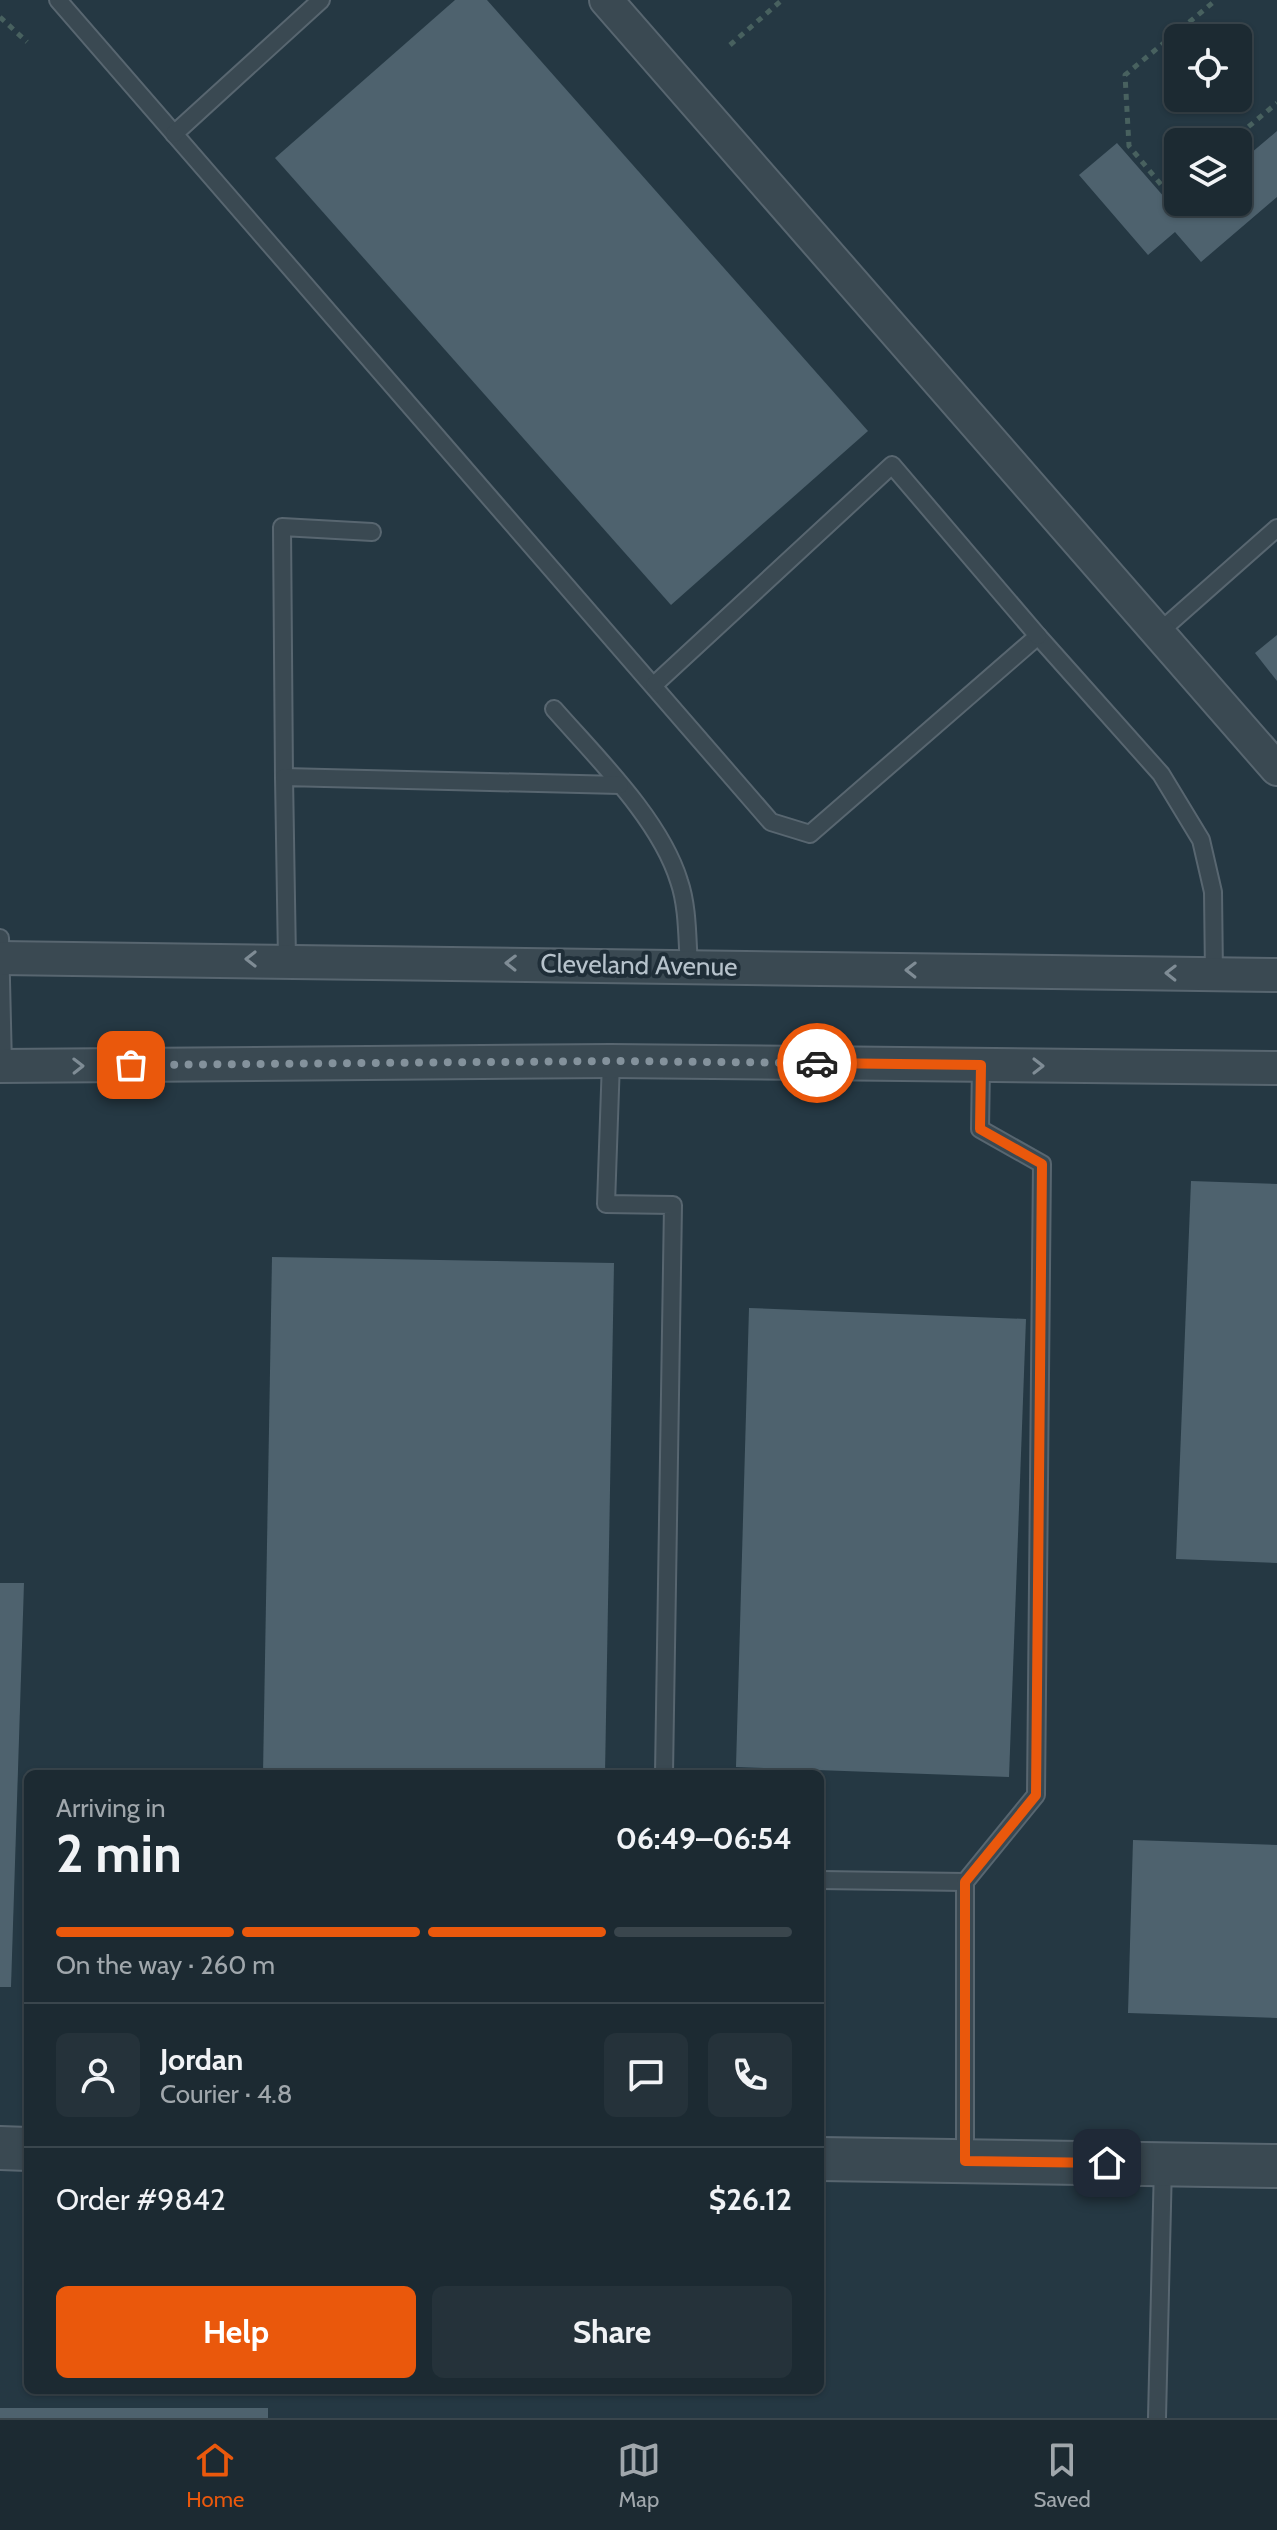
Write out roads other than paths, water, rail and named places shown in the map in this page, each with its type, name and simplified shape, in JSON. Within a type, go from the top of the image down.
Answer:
[{"type":"street","points":[[606,0],[1277,769]]},
{"type":"street","name":"Cleveland Avenue","points":[[0,951],[287,960],[1277,975]]},
{"type":"street","points":[[2,1066],[611,1061],[1277,1068]]},
{"type":"street","points":[[0,2148],[24,2149]]},
{"type":"street","points":[[824,2159],[1277,2166]]},
{"type":"lane","points":[[58,0],[771,822],[810,834],[1038,636]]},
{"type":"lane","points":[[174,134],[321,0]]},
{"type":"lane","points":[[654,685],[892,465],[1161,774],[1201,840],[1213,892],[1214,974]]},
{"type":"lane","points":[[287,960],[282,527],[372,532]]},
{"type":"lane","points":[[1157,634],[1277,528]]},
{"type":"lane","points":[[554,709],[620,785],[666,850],[680,883],[689,966]]},
{"type":"lane","points":[[284,777],[620,785]]},
{"type":"lane","points":[[0,951],[2,1066]]},
{"type":"lane","points":[[611,1061],[606,1204],[673,1205],[664,1770]]},
{"type":"lane","points":[[965,2161],[965,1882],[1036,1795],[1042,1164],[980,1129],[981,1065]]},
{"type":"lane","points":[[824,1880],[965,1882]]},
{"type":"lane","points":[[1157,2418],[1163,2164]]}]
